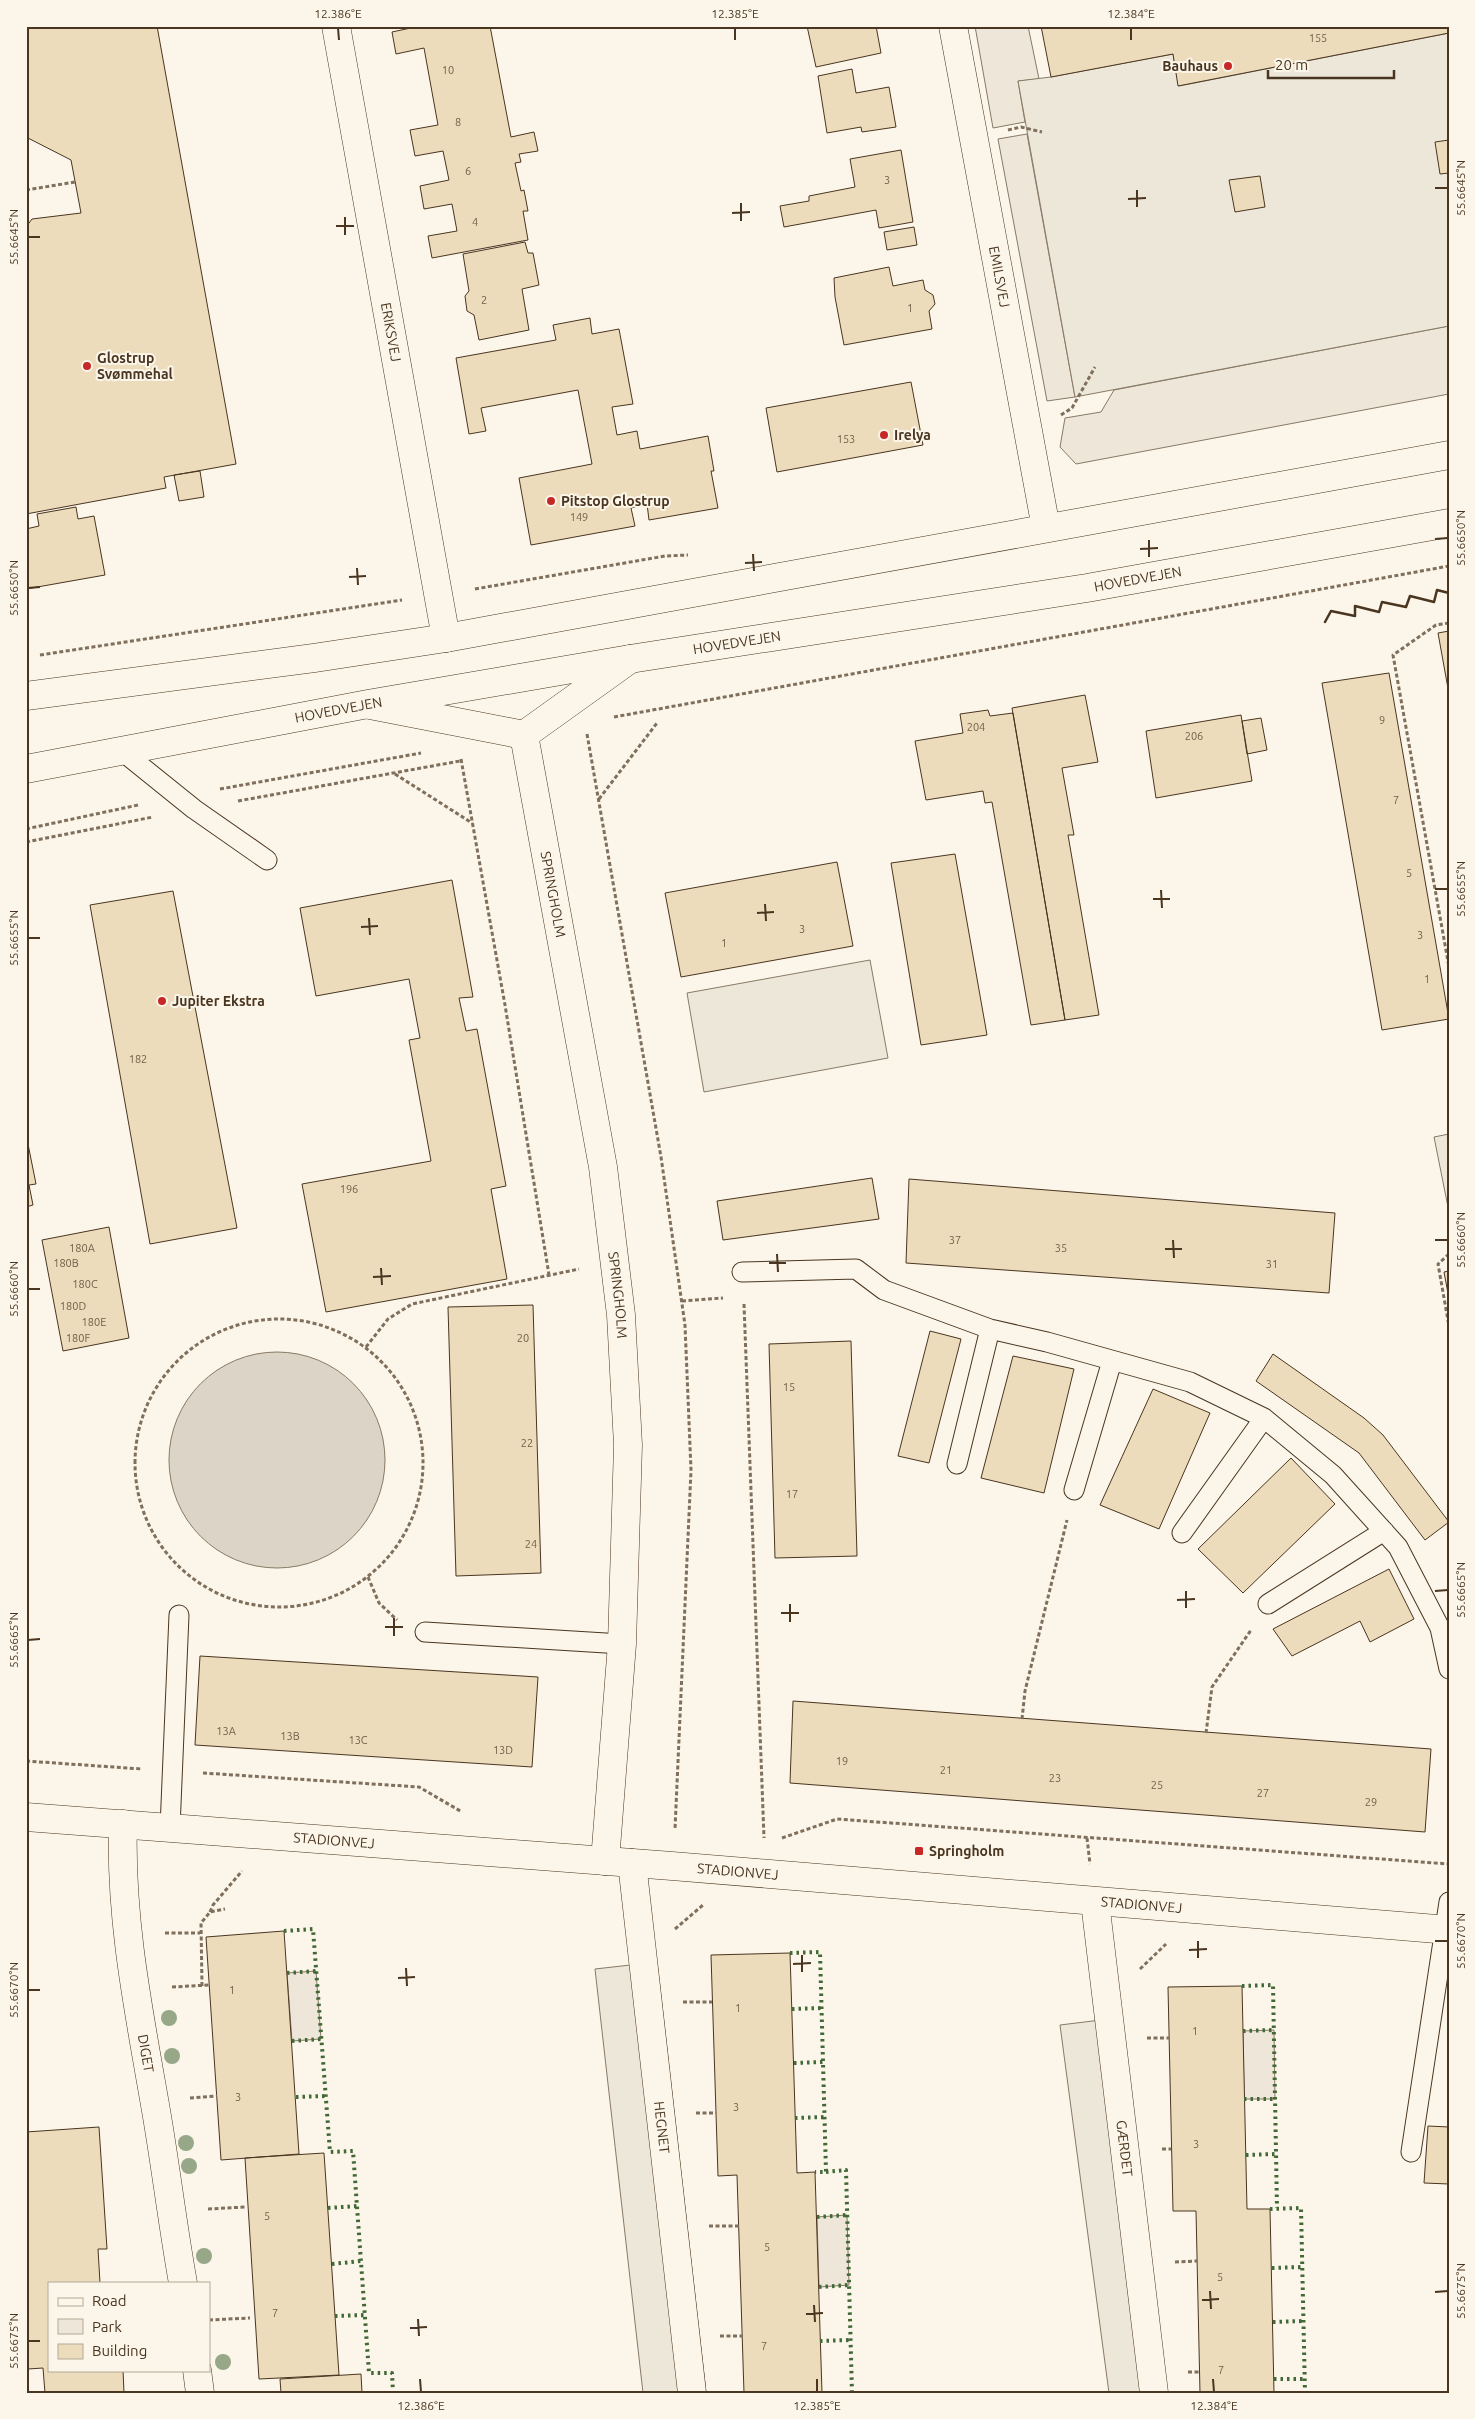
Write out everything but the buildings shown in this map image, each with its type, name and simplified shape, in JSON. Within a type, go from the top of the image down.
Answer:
[{"type":"street","name":"ERIKSVEJ","points":[[336,26],[446,638]]},
{"type":"street","name":"EMILSVEJ","points":[[953,26],[1046,528]]},
{"type":"street","points":[[26,696],[314,658],[446,638],[1449,455]]},
{"type":"street","name":"HOVEDVEJEN","points":[[26,769],[368,704],[630,659],[1087,588],[1449,523]]},
{"type":"street","points":[[368,704],[524,735],[630,659]]},
{"type":"street","points":[[26,715],[160,679]]},
{"type":"street","name":"SPRINGHOLM","points":[[524,735],[603,1167],[621,1315],[628,1445],[622,1644],[605,1861]]},
{"type":"street","name":"STADIONVEJ","points":[[26,1817],[672,1866],[1447,1930]]},
{"type":"street","name":"DIGET","points":[[123,1824],[123,1897],[134,1988],[183,2282]]},
{"type":"street","name":"HEGNET","points":[[632,1863],[692,2393]]},
{"type":"street","name":"GÆRDET","points":[[1094,1902],[1154,2393]]},
{"type":"street","points":[[197,2372],[200,2393]]},
{"type":"lane","points":[[122,751],[194,808],[266,860]]},
{"type":"lane","points":[[742,1272],[856,1269],[884,1290],[990,1329],[1047,1342],[1190,1382],[1264,1418],[1333,1475],[1398,1547],[1440,1628],[1449,1669]]},
{"type":"lane","points":[[957,1464],[990,1329]]},
{"type":"lane","points":[[1074,1490],[1112,1361]]},
{"type":"lane","points":[[1182,1533],[1264,1418]]},
{"type":"lane","points":[[1268,1604],[1384,1531]]},
{"type":"lane","points":[[170,1828],[179,1615]]},
{"type":"lane","points":[[425,1632],[622,1644]]},
{"type":"lane","points":[[1411,2152],[1447,1930],[1449,1902]]},
{"type":"path","points":[[26,190],[75,182]]},
{"type":"path","points":[[1029,438],[1072,408],[1095,368]]},
{"type":"path","points":[[36,656],[437,594],[665,556],[693,554]]},
{"type":"path","points":[[611,718],[1449,566]]},
{"type":"path","points":[[1449,622],[1436,625],[1393,655],[1449,967]]},
{"type":"path","points":[[581,694],[661,1157],[685,1325],[691,1470],[686,1629],[672,1866]]},
{"type":"path","points":[[456,722],[461,761],[505,1005],[549,1275]]},
{"type":"path","points":[[599,799],[657,723]]},
{"type":"path","points":[[26,828],[179,796],[430,752]]},
{"type":"path","points":[[26,842],[194,808],[461,761]]},
{"type":"path","points":[[394,774],[472,823]]},
{"type":"path","points":[[1449,1254],[1438,1264],[1449,1326]]},
{"type":"path","points":[[366,1347],[388,1319],[412,1304],[614,1262]]},
{"type":"path","points":[[744,1296],[765,1843]]},
{"type":"path","points":[[682,1301],[726,1298]]},
{"type":"path","points":[[290,1318],[330,1328],[366,1347],[388,1368],[405,1392],[417,1419],[423,1448],[423,1468],[418,1506],[406,1533],[389,1557],[368,1577],[335,1596],[299,1606],[262,1606],[226,1598],[193,1579],[163,1550],[144,1514],[135,1474],[137,1432],[152,1394],[177,1361],[210,1336],[249,1321],[290,1318]]},
{"type":"path","points":[[1022,1719],[1025,1691],[1074,1490]]},
{"type":"path","points":[[368,1577],[379,1603],[397,1620],[425,1632]]},
{"type":"path","points":[[1206,1732],[1212,1687],[1268,1604]]},
{"type":"path","points":[[26,1761],[419,1787],[469,1816]]},
{"type":"path","points":[[774,1840],[837,1819],[1449,1864]]},
{"type":"path","points":[[202,1986],[200,1928],[203,1919],[271,1836]]},
{"type":"path","points":[[643,1958],[741,1872]]},
{"type":"path","points":[[210,1912],[225,1908]]},
{"type":"path","points":[[1142,2038],[1169,2038]]},
{"type":"path","points":[[1170,2262],[1197,2261]]},
{"type":"path","points":[[210,2320],[250,2318]]},
{"type":"green space","points":[[975,26],[1028,26],[1039,79],[1018,81],[1025,122],[993,128]]},
{"type":"green space","points":[[1027,134],[1075,397],[1047,401],[998,139]]},
{"type":"green space","points":[[1449,326],[1449,394],[1076,464],[1060,447],[1065,418],[1101,412],[1114,390]]},
{"type":"green space","points":[[316,1971],[321,2039],[292,2041],[287,1973]]},
{"type":"green space","points":[[1274,2030],[1275,2099],[1244,2099],[1243,2031]]},
{"type":"green space","points":[[847,2215],[849,2285],[819,2287],[817,2217]]},
{"type":"shaded area","points":[[1449,33],[1449,326],[1075,397],[1018,81],[1051,77],[1173,54],[1179,86]]},
{"type":"shaded area","points":[[870,960],[888,1058],[704,1092],[687,993]]},
{"type":"shaded area","points":[[1449,1134],[1449,1212],[1434,1137]]},
{"type":"shaded area","points":[[277,1352],[298,1354],[328,1365],[353,1384],[372,1409],[383,1439],[385,1460],[383,1481],[372,1511],[353,1536],[328,1555],[298,1566],[277,1568],[256,1566],[226,1555],[201,1536],[182,1511],[171,1481],[169,1460],[171,1439],[182,1409],[201,1384],[226,1365],[256,1354]]},
{"type":"shaded area","points":[[657,1962],[706,2393],[643,2393],[595,1969]]},
{"type":"shaded area","points":[[1117,2018],[1167,2393],[1109,2393],[1060,2025]]},
{"type":"hedge","points":[[284,1931],[313,1929],[330,2152],[353,2151],[369,2373],[392,2373],[393,2393]]},
{"type":"hedge","points":[[790,1953],[820,1952],[826,2172],[815,2172]]},
{"type":"hedge","points":[[287,1973],[316,1971]]},
{"type":"hedge","points":[[1242,1986],[1273,1985],[1277,2208]]},
{"type":"hedge","points":[[792,2009],[822,2008]]},
{"type":"hedge","points":[[1243,2031],[1274,2030]]},
{"type":"hedge","points":[[292,2041],[321,2039]]},
{"type":"hedge","points":[[794,2063],[823,2062]]},
{"type":"hedge","points":[[296,2097],[326,2096]]},
{"type":"hedge","points":[[1244,2099],[1275,2099]]},
{"type":"hedge","points":[[795,2118],[825,2117]]},
{"type":"hedge","points":[[1246,2155],[1276,2154]]},
{"type":"hedge","points":[[826,2172],[846,2170],[852,2393]]},
{"type":"hedge","points":[[328,2208],[357,2206]]},
{"type":"hedge","points":[[1270,2209],[1301,2208],[1305,2393]]},
{"type":"hedge","points":[[817,2217],[847,2215]]},
{"type":"hedge","points":[[332,2264],[361,2261]]},
{"type":"hedge","points":[[1272,2268],[1302,2267]]},
{"type":"hedge","points":[[819,2287],[849,2285]]},
{"type":"hedge","points":[[335,2316],[365,2315]]},
{"type":"hedge","points":[[1273,2322],[1304,2321]]},
{"type":"hedge","points":[[820,2341],[851,2340]]},
{"type":"hedge","points":[[1274,2379],[1305,2379]]},
{"type":"wall","points":[[1325,622],[1331,611],[1355,616],[1355,606],[1379,612],[1382,602],[1406,607],[1410,596],[1434,602],[1437,590],[1449,593]]},
{"type":"place","name":"Bauhaus","points":[[1228,66]]},
{"type":"place","name":"Glostrup Svømmehal","points":[[87,366]]},
{"type":"place","name":"Irelya","points":[[884,435]]},
{"type":"place","name":"Pitstop Glostrup","points":[[551,501]]},
{"type":"place","name":"Jupiter Ekstra","points":[[162,1001]]},
{"type":"place","name":"Springholm","points":[[919,1851]]}]
